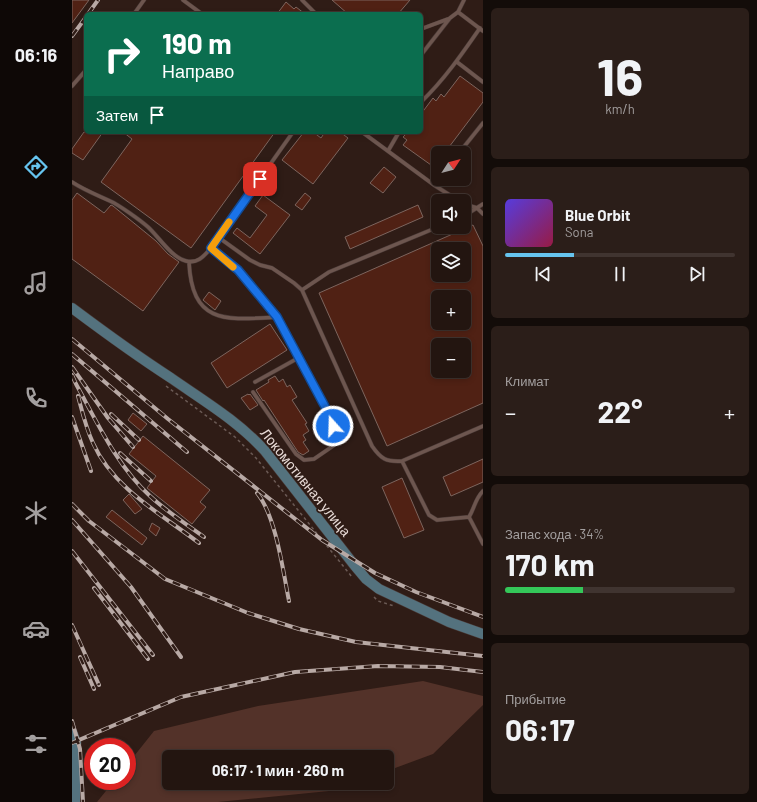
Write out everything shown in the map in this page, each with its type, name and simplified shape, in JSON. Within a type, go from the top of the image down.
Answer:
[{"type":"main road","name":"Локомотивная улица","points":[[72,308],[118,342],[232,420],[252,437],[366,579],[379,589],[449,622],[483,634]]},
{"type":"main road","points":[[72,732],[76,743],[75,802]]},
{"type":"lane","points":[[135,12],[144,0]]},
{"type":"lane","points":[[183,0],[199,12]]},
{"type":"lane","points":[[302,0],[314,12]]},
{"type":"lane","points":[[423,52],[450,18],[458,12],[464,0]]},
{"type":"lane","points":[[423,100],[457,62],[481,29],[458,12]]},
{"type":"lane","points":[[423,28],[450,18]]},
{"type":"lane","points":[[457,62],[483,82]]},
{"type":"lane","points":[[72,85],[84,72]]},
{"type":"lane","points":[[465,146],[483,123]]},
{"type":"lane","points":[[72,182],[96,196],[111,201],[148,226],[177,256],[184,261],[193,262],[202,258],[211,248],[291,134]]},
{"type":"lane","points":[[366,134],[431,183]]},
{"type":"lane","points":[[388,151],[398,134]]},
{"type":"lane","points":[[436,186],[448,194]]},
{"type":"lane","points":[[471,212],[483,204]]},
{"type":"lane","points":[[471,206],[477,208],[483,214]]},
{"type":"lane","points":[[302,290],[330,272],[431,230]]},
{"type":"lane","points":[[218,238],[250,260],[260,265],[272,268],[302,290],[372,446],[378,456],[392,462],[402,462],[483,426]]},
{"type":"lane","points":[[211,248],[238,270],[277,317],[300,357],[330,416],[336,437],[333,446],[314,459],[304,460],[296,454],[253,392]]},
{"type":"lane","points":[[189,262],[190,277],[194,292],[200,304],[207,311],[219,316],[231,318],[277,317]]},
{"type":"lane","points":[[255,382],[300,357]]},
{"type":"lane","points":[[402,462],[429,515],[437,520],[469,517]]},
{"type":"lane","points":[[469,517],[474,509],[477,497],[483,491]]},
{"type":"lane","points":[[469,517],[483,544]]},
{"type":"path","points":[[163,384],[235,437],[256,458],[347,573],[352,577]]},
{"type":"path","points":[[373,596],[378,600],[399,608]]},
{"type":"shaded area","points":[[423,681],[483,696],[483,705],[433,754],[394,768],[394,750],[162,750],[162,790],[339,790],[218,802],[97,802],[107,790],[136,790],[136,754],[154,731],[258,706]]},
{"type":"building","points":[[72,0],[89,0],[72,23]]},
{"type":"building","points":[[332,0],[410,0],[400,12],[346,12]]},
{"type":"building","points":[[286,2],[294,9],[296,7],[302,12],[278,12]]},
{"type":"building","points":[[460,76],[483,93],[483,102],[450,146],[431,146],[431,165],[403,145],[407,140],[403,137],[406,134],[423,134],[423,111],[433,98],[436,101],[441,94],[444,97]]},
{"type":"building","points":[[84,132],[84,134],[102,134],[83,160],[72,153],[72,149]]},
{"type":"building","points":[[126,134],[274,134],[191,248],[101,182],[132,139]]},
{"type":"building","points":[[302,134],[316,134],[321,138],[324,134],[343,134],[348,138],[313,184],[282,160]]},
{"type":"building","points":[[384,167],[396,177],[383,193],[370,183]]},
{"type":"building","points":[[77,193],[104,213],[111,205],[113,206],[179,262],[143,311],[72,259],[72,200]]},
{"type":"building","points":[[305,193],[311,198],[302,210],[295,205]]},
{"type":"building","points":[[263,195],[290,215],[260,254],[233,233],[237,228],[250,238],[267,215],[255,206]]},
{"type":"building","points":[[418,205],[423,217],[350,249],[345,237]]},
{"type":"building","points":[[473,225],[483,246],[483,403],[387,446],[319,293],[431,244],[431,282],[471,282],[471,242],[434,242],[453,234],[471,234],[471,226]]},
{"type":"building","points":[[209,292],[221,301],[215,310],[203,300]]},
{"type":"building","points":[[270,324],[287,350],[227,388],[211,363]]},
{"type":"building","points":[[275,376],[279,382],[283,379],[287,387],[290,385],[297,397],[292,400],[307,423],[305,424],[309,431],[303,435],[306,440],[303,442],[309,451],[303,455],[298,452],[256,390],[269,382],[268,380]]},
{"type":"building","points":[[250,394],[258,405],[250,410],[241,398]]},
{"type":"building","points":[[133,413],[147,424],[141,431],[128,420]]},
{"type":"building","points":[[143,436],[210,490],[200,502],[206,507],[192,524],[147,488],[156,476],[129,454]]},
{"type":"building","points":[[483,459],[483,482],[451,496],[443,477]]},
{"type":"building","points":[[402,478],[424,530],[404,538],[382,487]]},
{"type":"building","points":[[129,494],[142,509],[135,514],[123,500]]},
{"type":"building","points":[[112,510],[147,538],[142,545],[106,517]]},
{"type":"building","points":[[152,523],[160,528],[156,536],[149,530]]},
{"type":"railway","points":[[89,12],[98,0]]},
{"type":"railway","points":[[72,36],[84,20]]},
{"type":"railway","points":[[72,339],[168,419],[322,540],[375,573],[416,592],[483,617]]},
{"type":"railway","points":[[72,354],[187,452]]},
{"type":"railway","points":[[72,367],[108,418],[133,447]]},
{"type":"railway","points":[[72,375],[108,443],[127,471],[156,502],[204,537]]},
{"type":"railway","points":[[78,396],[93,443],[113,474],[139,499],[199,543]]},
{"type":"railway","points":[[111,414],[139,440]]},
{"type":"railway","points":[[72,417],[91,471]]},
{"type":"railway","points":[[120,453],[151,481]]},
{"type":"railway","points":[[257,493],[264,503],[274,529],[289,601]]},
{"type":"railway","points":[[72,504],[89,521],[165,579],[248,613],[299,629],[356,642],[483,656]]},
{"type":"railway","points":[[72,520],[131,587],[181,657]]},
{"type":"railway","points":[[72,551],[153,655]]},
{"type":"railway","points":[[94,588],[148,659]]},
{"type":"railway","points":[[72,625],[99,685]]},
{"type":"railway","points":[[80,657],[94,689]]},
{"type":"railway","points":[[72,743],[181,697],[295,672],[378,666],[440,667],[483,672]]},
{"type":"railway","points":[[72,721],[80,749],[83,802]]},
{"type":"slow traffic","points":[[229,222],[211,248],[233,267]]},
{"type":"route","points":[[260,179],[211,248],[238,270],[277,317],[300,357],[330,416],[333,426]]}]
